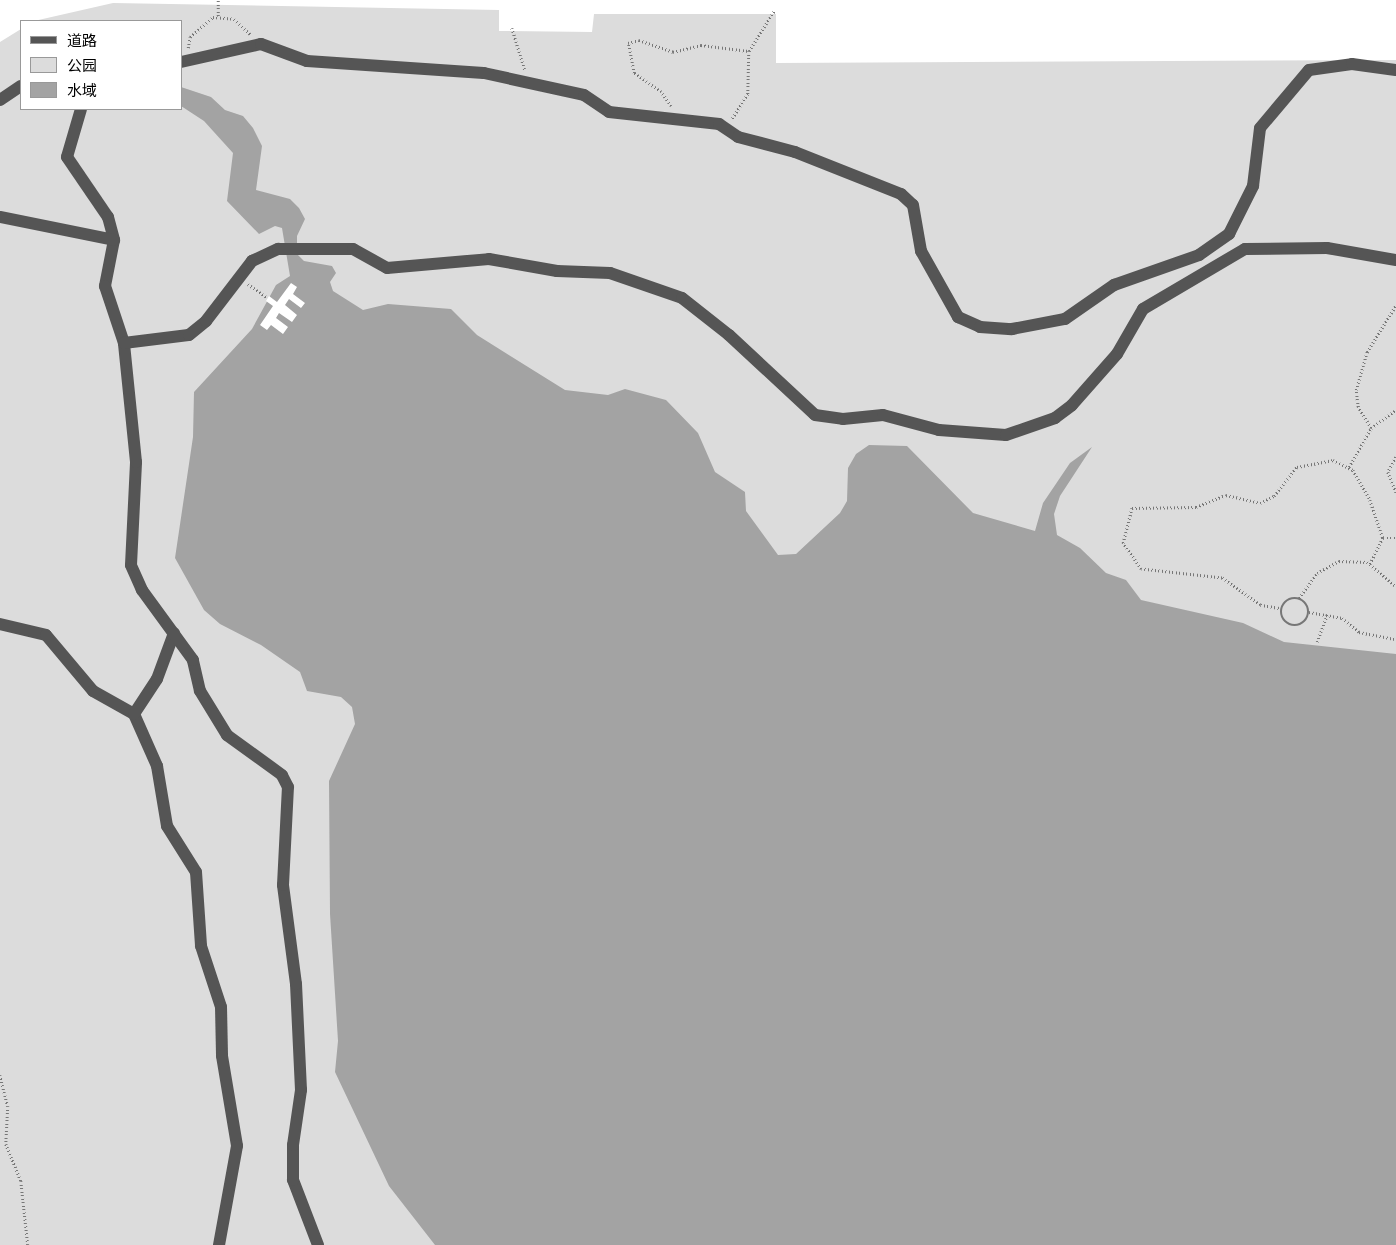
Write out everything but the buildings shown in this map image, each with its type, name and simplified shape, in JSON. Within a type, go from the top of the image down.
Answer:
[{"type":"lane","points":[[184,61],[257,45],[307,61],[484,73],[525,85],[584,95],[609,112],[719,124],[738,138],[795,152],[901,194],[913,205],[921,251],[944,296],[958,317],[980,327],[1012,329],[1065,319],[1114,285],[1200,255],[1229,234],[1253,186],[1260,128],[1309,70],[1352,64],[1396,70]]},
{"type":"lane","points":[[0,100],[20,87]]},
{"type":"lane","points":[[82,110],[67,157],[108,217],[114,240],[105,286],[124,343],[136,462],[131,565],[142,590],[193,660],[200,691],[227,735],[282,775],[288,787],[283,885],[296,984],[301,1090],[293,1180],[318,1245]]},
{"type":"lane","points":[[0,218],[114,240]]},
{"type":"lane","points":[[1229,234],[1244,249]]},
{"type":"lane","points":[[124,343],[189,335],[206,321],[252,261],[278,249],[353,250],[387,268],[489,259],[557,272],[610,273],[694,306],[815,415],[843,419],[883,415],[939,430],[996,435],[1021,432],[1061,414],[1117,354],[1143,309],[1244,249],[1328,248],[1396,260]]},
{"type":"lane","points":[[0,624],[46,634],[92,691],[134,714],[157,766],[166,826],[196,872],[204,961],[221,1007],[222,1056],[237,1146],[219,1245]]},
{"type":"lane","points":[[134,714],[157,679],[174,633]]},
{"type":"path","points":[[218,0],[218,17]]},
{"type":"path","points":[[719,124],[728,123],[746,102],[748,51],[774,11]]},
{"type":"path","points":[[184,61],[190,37],[208,19],[218,17],[241,23],[257,45]]},
{"type":"path","points":[[512,28],[514,44],[524,58],[525,85]]},
{"type":"path","points":[[672,118],[668,98],[634,73],[628,44],[639,40],[672,52],[701,45],[748,51]]},
{"type":"path","points":[[239,277],[268,298]]},
{"type":"path","points":[[1371,428],[1358,407],[1356,390],[1367,352],[1396,305]]},
{"type":"path","points":[[1349,468],[1371,428],[1396,410]]},
{"type":"path","points":[[1396,457],[1388,472],[1396,492]]},
{"type":"path","points":[[1282,609],[1260,605],[1222,578],[1140,569],[1126,552],[1127,517],[1141,505],[1196,507],[1226,495],[1260,503],[1274,496],[1297,467],[1306,462],[1333,460],[1349,468],[1362,481],[1383,538],[1370,565]]},
{"type":"path","points":[[1383,538],[1396,538]]},
{"type":"path","points":[[1309,612],[1306,620],[1294,625],[1283,618],[1282,609],[1286,601],[1299,598],[1328,565],[1350,560],[1370,565],[1396,586]]},
{"type":"path","points":[[1299,598],[1309,612],[1342,618],[1359,632],[1396,639]]},
{"type":"path","points":[[1317,642],[1327,614]]},
{"type":"path","points":[[0,1075],[8,1106],[6,1144],[21,1181],[28,1245]]},
{"type":"green space","points":[[113,3],[499,10],[499,31],[592,32],[594,14],[776,14],[776,63],[1396,60],[1396,1245],[0,1245],[0,42],[20,30],[20,110],[182,110],[182,20],[38,20]]},
{"type":"water","points":[[182,87],[211,97],[225,110],[243,116],[253,128],[262,146],[256,190],[290,199],[299,208],[305,219],[297,236],[297,254],[304,261],[332,266],[336,273],[330,282],[333,291],[363,310],[388,304],[451,309],[477,335],[565,390],[608,395],[625,389],[666,400],[698,433],[715,472],[745,492],[746,511],[778,555],[796,554],[840,513],[847,501],[848,468],[856,454],[869,445],[907,446],[973,513],[1035,531],[1043,503],[1070,463],[1092,447],[1060,496],[1054,514],[1057,535],[1080,548],[1106,573],[1126,580],[1141,600],[1243,623],[1284,642],[1396,654],[1396,1245],[435,1245],[389,1186],[335,1072],[338,1041],[330,914],[329,781],[355,724],[352,707],[341,697],[307,691],[300,672],[261,645],[220,624],[204,610],[175,558],[193,437],[194,392],[252,329],[276,285],[290,276],[282,228],[275,226],[259,234],[227,201],[233,153],[204,121],[182,107]]},
{"type":"pier","points":[[291,283],[297,287],[293,294],[305,303],[301,308],[289,299],[285,305],[297,315],[292,322],[279,313],[276,318],[288,327],[283,334],[271,325],[267,330],[260,325],[273,306],[266,301],[269,296],[277,302]]}]
